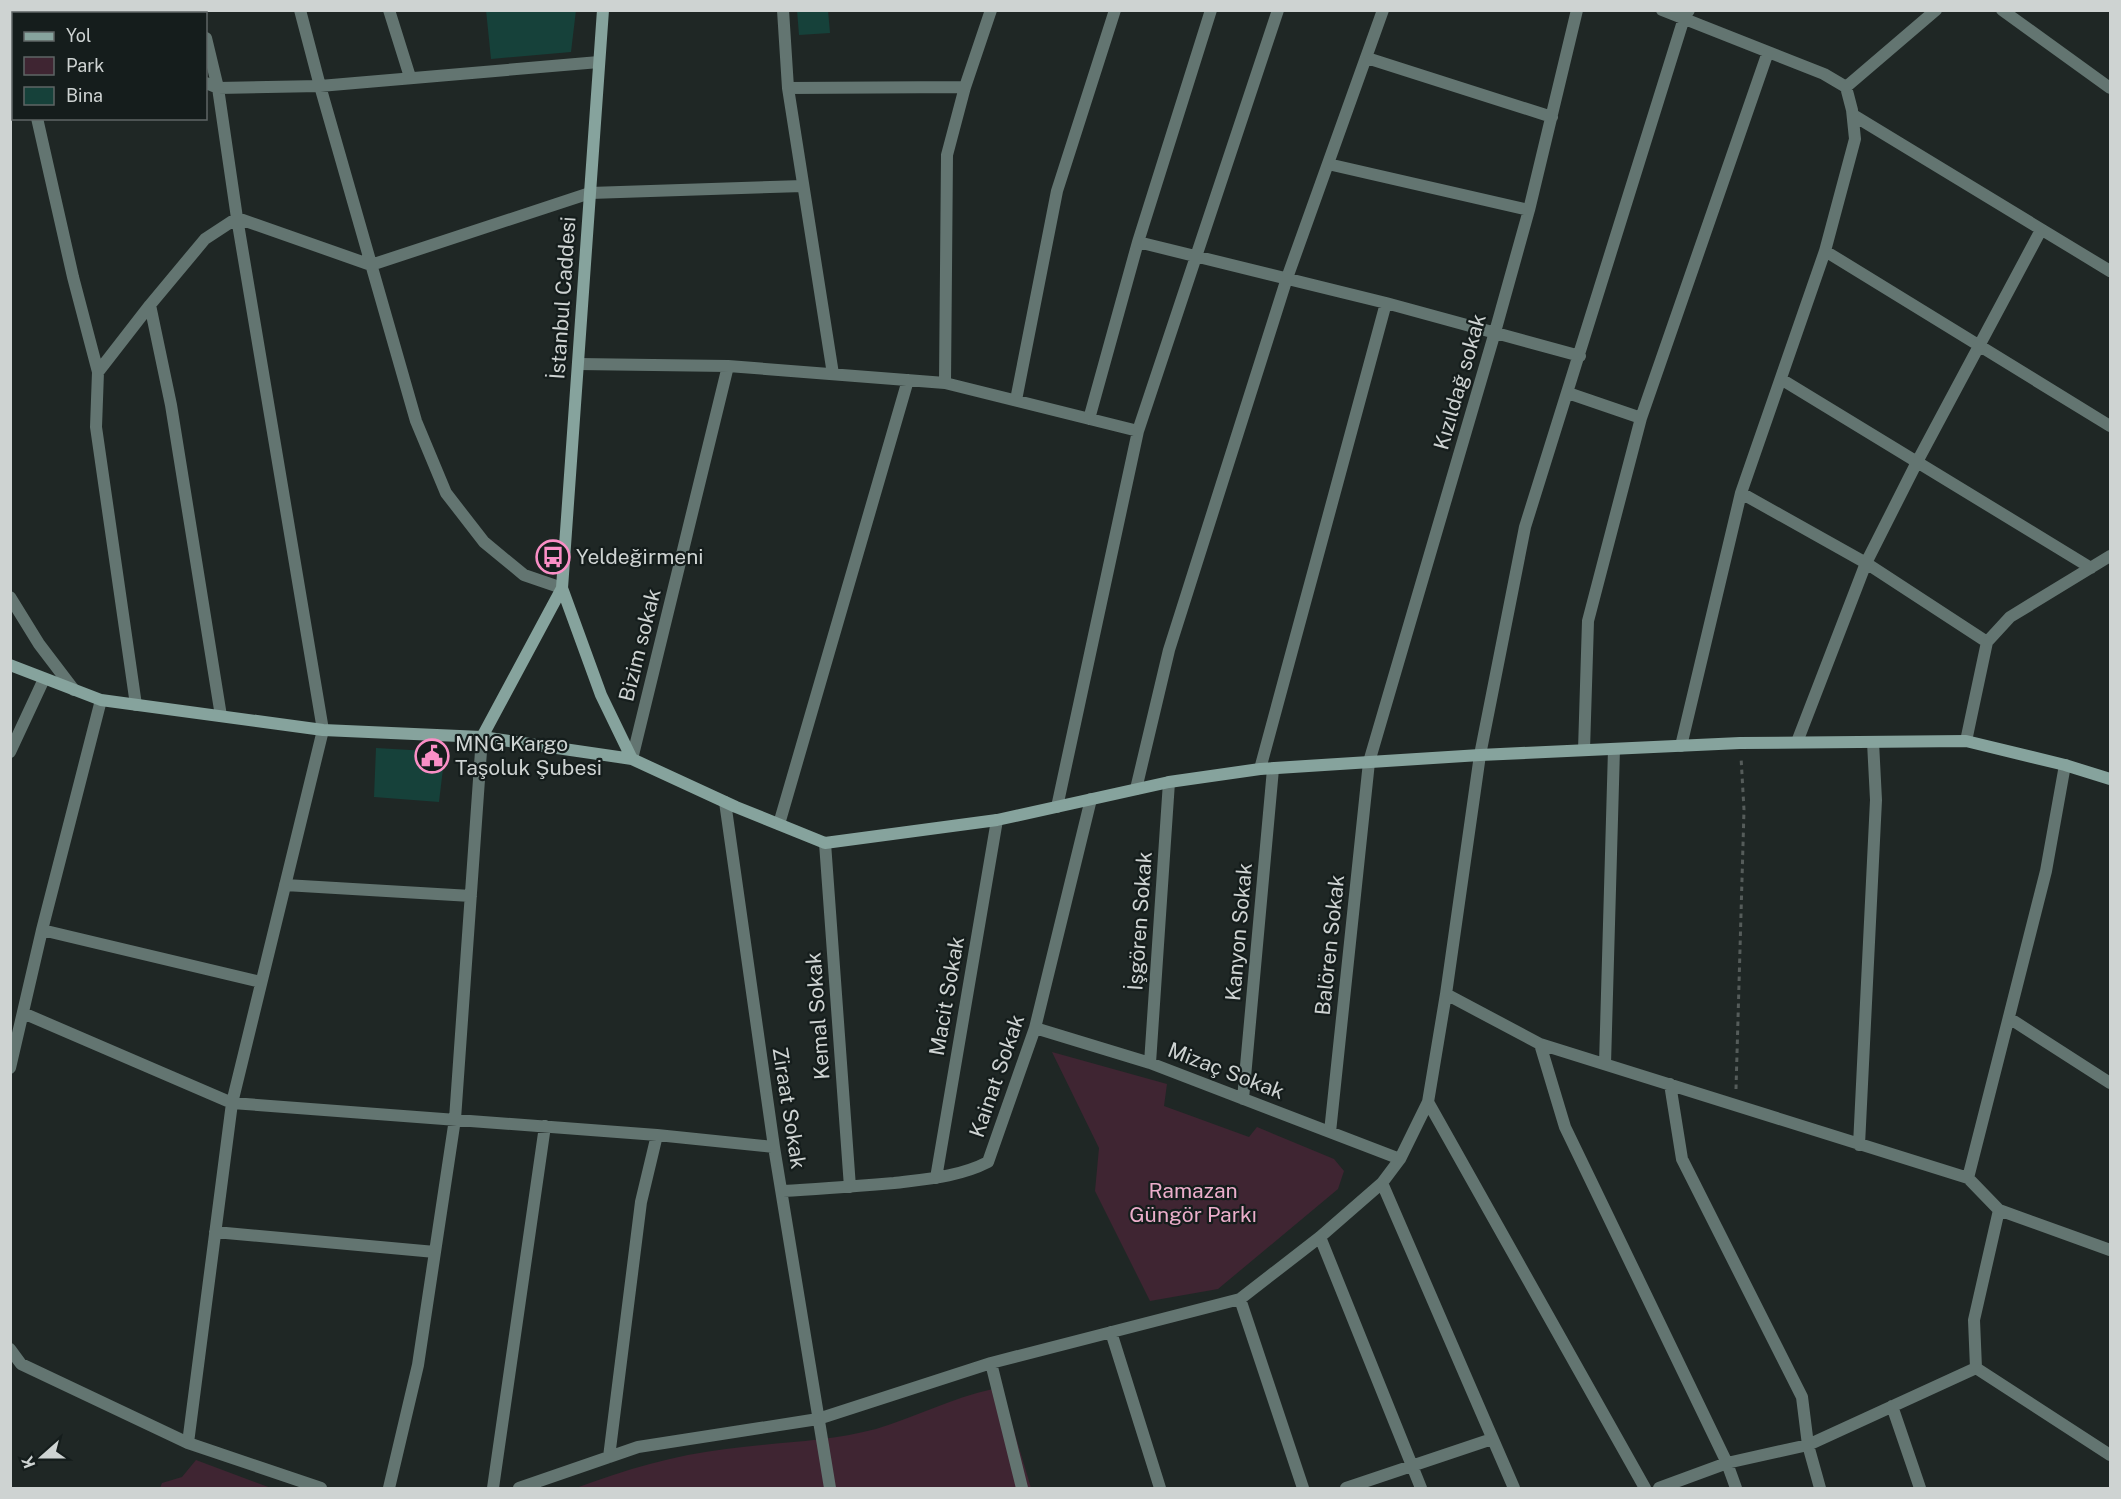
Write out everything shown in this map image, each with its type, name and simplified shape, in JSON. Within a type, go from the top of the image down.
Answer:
[{"type":"street","points":[[300,10],[416,421],[446,494],[484,542],[524,575],[562,588]]},
{"type":"street","points":[[389,10],[410,77]]},
{"type":"street","name":"İstanbul Caddesi","points":[[562,588],[603,10]]},
{"type":"street","points":[[783,10],[788,88],[833,374]]},
{"type":"street","points":[[945,383],[947,155],[965,87],[991,10]]},
{"type":"street","points":[[1016,400],[1057,191],[1115,10]]},
{"type":"street","points":[[1089,419],[1138,242],[1211,10]]},
{"type":"street","points":[[1057,807],[1138,431],[1278,10]]},
{"type":"street","points":[[1136,789],[1169,650],[1287,278],[1383,10]]},
{"type":"street","name":"Kızıldağ sokak","points":[[1369,762],[1529,210],[1577,10]]},
{"type":"street","points":[[1662,10],[1687,14],[1768,52],[1824,74],[1846,87],[1853,116],[1855,139],[1825,251],[1741,494],[1681,746]]},
{"type":"street","points":[[1846,87],[1936,10]]},
{"type":"street","points":[[2002,10],[2110,88]]},
{"type":"street","points":[[519,1488],[638,1447],[818,1419],[991,1364],[1240,1299],[1320,1238],[1382,1183],[1400,1159],[1428,1102],[1480,755],[1525,527],[1687,14]]},
{"type":"street","points":[[188,1443],[232,1103],[323,730],[237,218],[218,88],[207,42]]},
{"type":"street","points":[[1584,750],[1588,621],[1641,418],[1768,52]]},
{"type":"street","points":[[1367,58],[1552,117]]},
{"type":"street","points":[[207,83],[218,88],[320,86],[599,62]]},
{"type":"street","points":[[788,88],[965,87]]},
{"type":"street","points":[[1853,116],[2110,271]]},
{"type":"street","points":[[37,120],[73,278],[99,372],[96,427],[136,705]]},
{"type":"street","points":[[1328,164],[1529,210]]},
{"type":"street","points":[[237,218],[371,265],[590,193],[803,186]]},
{"type":"street","points":[[99,372],[150,305],[205,239],[237,218]]},
{"type":"street","points":[[1797,742],[1866,563],[1917,462],[2041,230]]},
{"type":"street","points":[[1138,242],[1386,303],[1580,356]]},
{"type":"street","points":[[1825,251],[2110,426]]},
{"type":"street","points":[[1260,769],[1386,303]]},
{"type":"street","points":[[150,305],[171,405],[221,716]]},
{"type":"street","points":[[578,364],[728,366],[945,383],[1138,431]]},
{"type":"street","name":"Bizim sokak","points":[[632,759],[728,366]]},
{"type":"street","points":[[1781,379],[2091,568]]},
{"type":"street","points":[[779,825],[908,380]]},
{"type":"street","points":[[1568,393],[1641,418]]},
{"type":"street","points":[[1741,494],[1866,563],[1987,642]]},
{"type":"street","points":[[1966,741],[1987,642],[2010,617],[2110,556]]},
{"type":"street","points":[[389,1488],[418,1365],[455,1119],[482,737],[562,588]]},
{"type":"street","points":[[562,588],[601,695],[632,759]]},
{"type":"street","points":[[10,597],[39,644],[74,690]]},
{"type":"street","points":[[10,665],[101,700],[323,730],[482,737],[632,759],[725,802],[825,843],[997,820],[1170,782],[1260,769],[1480,755],[1740,743],[1966,741],[2065,765],[2110,779]]},
{"type":"street","points":[[10,752],[44,679]]},
{"type":"street","points":[[10,1068],[42,930],[101,700]]},
{"type":"street","points":[[1859,1145],[1876,800],[1873,742]]},
{"type":"street","points":[[1605,1064],[1614,749]]},
{"type":"street","name":"Balören Sokak","points":[[1330,1132],[1369,762]]},
{"type":"street","points":[[1968,1178],[2046,871],[2065,765]]},
{"type":"street","name":"Kanyon Sokak","points":[[1243,1099],[1273,769]]},
{"type":"street","name":"İşgören Sokak","points":[[1150,1063],[1170,782]]},
{"type":"street","name":"Kainat Sokak","points":[[783,1191],[936,1178],[973,1170],[988,1162],[1035,1028],[1091,799]]},
{"type":"street","name":"Ziraat Sokak","points":[[725,802],[774,1147],[830,1488]]},
{"type":"street","name":"Macit Sokak","points":[[936,1178],[997,820]]},
{"type":"street","name":"Kemal Sokak","points":[[825,843],[850,1187]]},
{"type":"street","points":[[285,885],[471,896]]},
{"type":"street","points":[[42,930],[261,982]]},
{"type":"street","points":[[1446,994],[1540,1044],[1968,1178],[1999,1210],[2110,1250]]},
{"type":"street","points":[[23,1013],[232,1103],[657,1135],[774,1147]]},
{"type":"street","points":[[2008,1018],[2110,1083]]},
{"type":"street","name":"Mizaç Sokak","points":[[1035,1028],[1150,1063],[1400,1159]]},
{"type":"street","points":[[1540,1044],[1565,1127],[1727,1464],[1736,1488]]},
{"type":"street","points":[[1670,1084],[1682,1159],[1802,1397],[1808,1445],[1820,1488]]},
{"type":"street","points":[[1428,1102],[1645,1488]]},
{"type":"street","points":[[493,1488],[545,1126]]},
{"type":"street","points":[[609,1457],[641,1202],[657,1135]]},
{"type":"street","points":[[1382,1183],[1514,1488]]},
{"type":"street","points":[[1976,1368],[1974,1320],[1999,1210]]},
{"type":"street","points":[[215,1232],[435,1252]]},
{"type":"street","points":[[1320,1238],[1421,1488]]},
{"type":"street","points":[[1240,1299],[1303,1488]]},
{"type":"street","points":[[1111,1332],[1160,1488]]},
{"type":"street","points":[[10,1349],[21,1364],[188,1443],[321,1488]]},
{"type":"street","points":[[991,1364],[1022,1488]]},
{"type":"street","points":[[1659,1488],[1727,1464],[1808,1445],[1976,1368]]},
{"type":"street","points":[[1976,1368],[2110,1455]]},
{"type":"street","points":[[1892,1406],[1920,1488]]},
{"type":"street","points":[[1347,1488],[1492,1439]]},
{"type":"path","points":[[1735,1104],[1744,810],[1740,743]]},
{"type":"green space","name":"Ramazan Güngör Parkı","points":[[1052,1052],[1167,1084],[1164,1106],[1249,1137],[1257,1127],[1334,1159],[1344,1171],[1338,1189],[1218,1289],[1150,1301],[1095,1191],[1099,1148]]},
{"type":"green space","points":[[993,1389],[1012,1424],[1031,1488],[576,1488],[631,1469],[688,1455],[839,1437],[876,1429],[963,1397]]},
{"type":"green space","points":[[196,1460],[271,1488],[160,1488],[162,1483],[182,1477]]},
{"type":"building","points":[[486,10],[576,10],[571,52],[491,59]]},
{"type":"building","points":[[797,10],[828,10],[830,33],[799,35]]},
{"type":"building","points":[[376,748],[445,752],[439,802],[374,797]]},
{"type":"place","name":"Yeldeğirmeni","points":[[553,557]]},
{"type":"place","name":"MNG Kargo Taşoluk Şubesi","points":[[432,756]]}]
